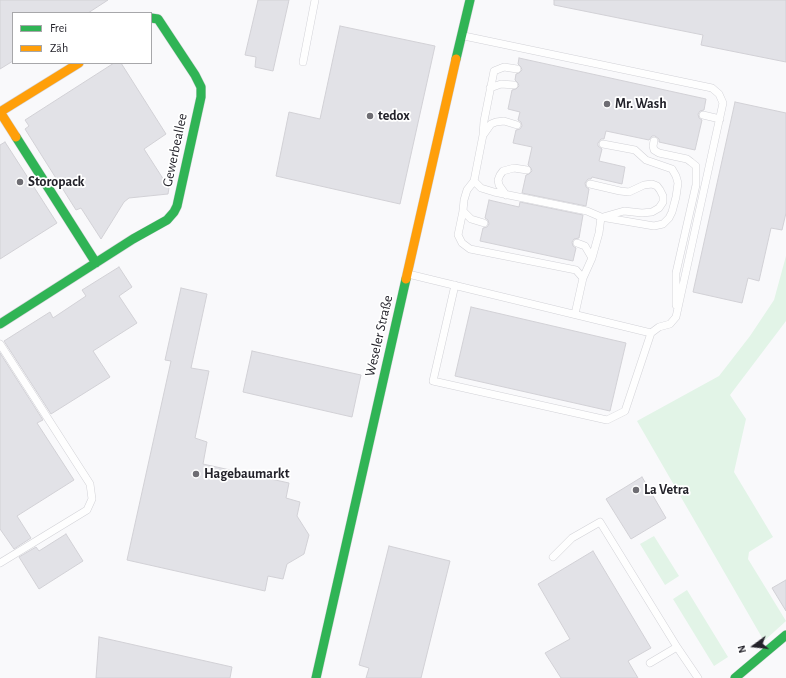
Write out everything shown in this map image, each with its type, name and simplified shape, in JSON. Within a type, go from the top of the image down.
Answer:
[{"type":"street","name":"Weseler Straße","points":[[316,678],[470,0]]},
{"type":"street","name":"Gewerbeallee","points":[[0,324],[133,239],[167,220],[177,206],[201,97],[201,88],[195,75],[158,19],[152,18]]},
{"type":"street","points":[[77,64],[0,112],[96,263]]},
{"type":"street","points":[[735,678],[786,635]]},
{"type":"lane","points":[[303,62],[315,0]]},
{"type":"lane","points":[[455,285],[433,381],[608,420],[625,411],[650,334],[659,327],[670,324],[676,317],[723,103],[719,94],[712,88],[462,35]]},
{"type":"lane","points":[[517,69],[504,67],[494,71],[474,181],[467,190],[464,200],[458,235],[462,243],[470,249],[576,270],[583,278]]},
{"type":"lane","points":[[490,88],[501,84],[514,85]]},
{"type":"lane","points":[[703,115],[720,119]]},
{"type":"lane","points":[[483,135],[491,124],[496,122],[504,121],[517,125]]},
{"type":"lane","points":[[654,141],[654,150],[659,153],[687,159],[696,166],[696,185],[676,274],[676,317]]},
{"type":"lane","points":[[474,181],[482,188],[494,192],[587,211],[601,217],[654,226],[663,224],[672,212],[676,197],[678,183],[672,169],[646,160],[635,150],[603,144]]},
{"type":"lane","points":[[506,195],[498,180],[500,175],[504,171],[514,168],[528,170]]},
{"type":"lane","points":[[590,184],[629,192],[644,185],[652,184],[657,186],[663,196],[663,202],[659,208],[652,212],[642,213],[624,211],[601,217]]},
{"type":"lane","points":[[463,211],[471,218],[484,223]]},
{"type":"lane","points":[[575,314],[583,278],[592,258],[599,233],[601,217]]},
{"type":"lane","points":[[578,243],[585,246],[592,258]]},
{"type":"lane","points":[[408,274],[575,314],[650,334]]},
{"type":"lane","points":[[0,344],[90,484],[92,499],[87,510],[0,562]]},
{"type":"lane","points":[[553,557],[572,538],[600,522],[677,647],[698,678]]},
{"type":"lane","points":[[650,663],[677,647]]},
{"type":"green space","points":[[786,256],[786,321],[730,395],[746,419],[734,472],[773,537],[749,552],[748,559],[786,621],[764,641],[637,421],[719,376],[750,336],[774,300]]},
{"type":"green space","points":[[654,536],[679,576],[665,585],[640,544]]},
{"type":"green space","points":[[687,590],[728,657],[714,666],[673,599]]},
{"type":"building","points":[[0,0],[108,0],[90,12],[12,12],[12,62],[0,69]]},
{"type":"building","points":[[258,0],[289,0],[273,71],[255,67],[256,57],[245,55]]},
{"type":"building","points":[[554,0],[786,0],[786,62],[701,45],[703,35],[554,5]]},
{"type":"building","name":"tedox","points":[[340,26],[435,46],[400,204],[276,176],[289,112],[320,119]]},
{"type":"building","name":"Mr. Wash","points":[[519,58],[706,99],[704,110],[700,111],[698,114],[699,118],[702,120],[695,150],[659,142],[659,139],[655,136],[652,136],[649,140],[606,131],[604,139],[601,139],[598,143],[598,146],[602,149],[599,161],[625,167],[622,184],[592,177],[591,179],[588,179],[585,183],[586,187],[589,189],[586,206],[522,193],[526,175],[532,171],[528,165],[532,147],[513,143],[516,130],[520,129],[522,126],[521,122],[518,120],[520,112],[508,109],[512,90],[519,86],[515,80],[516,74],[522,70],[518,64]]},
{"type":"building","points":[[112,64],[122,64],[166,134],[144,149],[169,188],[168,194],[129,198],[124,202],[101,239],[81,208],[76,210],[25,129],[29,126],[25,120]]},
{"type":"building","points":[[735,102],[786,113],[786,213],[782,230],[771,228],[759,281],[748,278],[742,303],[693,292]]},
{"type":"building","name":"Storopack","points":[[5,142],[57,223],[0,259],[0,145]]},
{"type":"building","points":[[489,200],[519,207],[520,202],[583,215],[579,238],[574,239],[572,242],[573,246],[576,248],[573,261],[480,241],[483,228],[487,227],[489,224],[488,220],[485,218]]},
{"type":"building","points":[[119,267],[132,287],[119,296],[137,323],[93,351],[110,377],[51,414],[4,341],[50,312],[53,318],[86,296],[82,290]]},
{"type":"building","name":"Hagebaumarkt","points":[[181,288],[207,294],[191,368],[209,371],[195,438],[207,442],[203,464],[289,483],[286,498],[300,502],[297,516],[309,535],[304,554],[287,564],[283,579],[268,576],[265,591],[127,560],[171,361],[165,360]]},
{"type":"building","points":[[471,307],[626,343],[610,411],[455,376]]},
{"type":"building","points":[[252,351],[361,375],[352,417],[243,392]]},
{"type":"building","points":[[0,353],[43,420],[37,423],[74,480],[17,516],[31,538],[14,549],[0,529]]},
{"type":"building","points":[[642,477],[666,518],[631,539],[606,499]]},
{"type":"building","points":[[66,534],[83,561],[39,589],[19,557],[36,547],[39,551]]},
{"type":"building","points":[[389,546],[450,561],[421,678],[366,678],[369,668],[359,665]]},
{"type":"building","points":[[593,551],[651,648],[628,661],[638,678],[561,678],[545,653],[570,639],[538,584]]},
{"type":"building","points":[[786,580],[786,611],[772,588]]},
{"type":"building","points":[[99,637],[232,667],[230,678],[96,678]]},
{"type":"traffic: fast","points":[[456,59],[470,0]]},
{"type":"traffic: fast","points":[[0,324],[133,239],[167,220],[177,206],[201,97],[201,87],[195,75],[158,19],[152,18]]},
{"type":"traffic: fast","points":[[16,137],[96,263]]},
{"type":"traffic: fast","points":[[316,678],[406,279]]},
{"type":"traffic: fast","points":[[735,678],[786,635]]},
{"type":"traffic: slow","points":[[406,279],[456,59]]},
{"type":"traffic: slow","points":[[16,137],[0,112],[77,64]]},
{"type":"place","name":"Mr. Wash","points":[[607,104]]},
{"type":"place","name":"tedox","points":[[370,116]]},
{"type":"place","name":"Storopack","points":[[20,182]]},
{"type":"place","name":"Hagebaumarkt","points":[[196,474]]},
{"type":"place","name":"La Vetra","points":[[636,490]]}]
